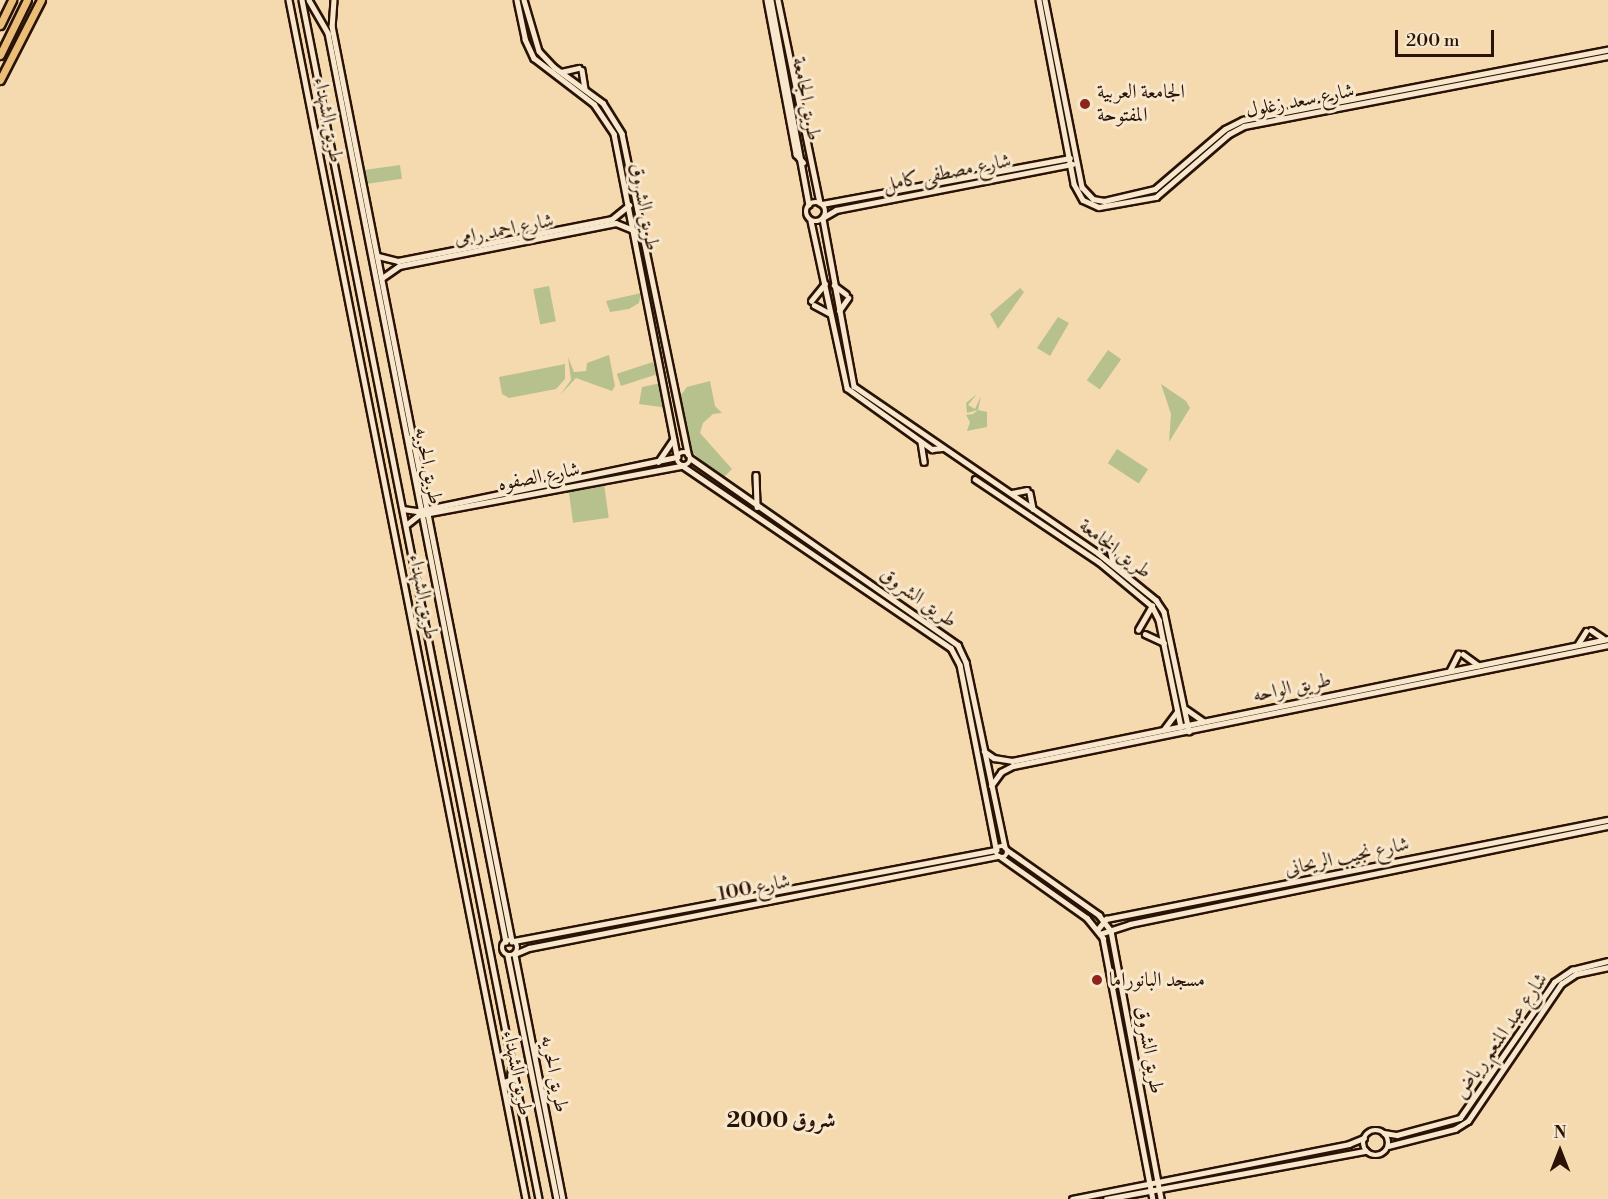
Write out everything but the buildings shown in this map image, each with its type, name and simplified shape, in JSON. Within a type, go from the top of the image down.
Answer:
[{"type":"highway","points":[[0,25],[12,0]]},
{"type":"highway","points":[[0,55],[27,0]]},
{"type":"highway","points":[[0,80],[41,0]]},
{"type":"street","name":"طريق الشهداء","points":[[289,0],[526,1199]]},
{"type":"street","name":"طريق الشهداء","points":[[302,0],[538,1199]]},
{"type":"street","name":"طريق الحريه","points":[[309,0],[328,33],[489,837],[511,941],[516,954],[563,1199]]},
{"type":"street","name":"طريق الحريه","points":[[334,0],[331,12],[425,512]]},
{"type":"street","name":"طريق الشروق","points":[[517,0],[525,39],[534,58],[594,104],[611,126],[629,205],[677,456],[682,466],[942,640],[955,653],[998,853]]},
{"type":"street","name":"طريق الشروق","points":[[524,0],[536,45],[561,72],[609,110],[622,134],[656,307],[689,456],[757,507],[943,632],[961,650],[1006,848],[1104,920],[1111,931],[1161,1199]]},
{"type":"street","points":[[769,0],[796,154],[803,162]]},
{"type":"street","name":"طريق الجامعة","points":[[769,0],[803,162],[809,205],[806,214],[811,221],[850,393],[932,449],[942,448]]},
{"type":"street","name":"طريق الجامعة","points":[[778,0],[824,218],[832,283],[850,376],[856,389],[1113,564],[1163,609],[1188,728]]},
{"type":"street","name":"شارع سعد زغلول","points":[[1039,0],[1073,157],[1077,163],[1084,192],[1098,201],[1150,192],[1225,129],[1243,120],[1608,56]]},
{"type":"street","name":"شارع سعد زغلول","points":[[1045,0],[1073,157],[1071,164],[1079,195],[1099,207],[1149,200],[1185,173],[1229,134],[1244,126],[1608,50]]},
{"type":"street","points":[[318,18],[331,12]]},
{"type":"street","points":[[295,30],[302,35],[308,27]]},
{"type":"street","points":[[299,51],[304,43],[312,48]]},
{"type":"street","points":[[784,67],[791,65]]},
{"type":"street","points":[[561,72],[581,69],[585,89]]},
{"type":"street","name":"شارع مصطفى كامل","points":[[809,205],[1073,157]]},
{"type":"street","points":[[1063,159],[1064,166]]},
{"type":"street","name":"شارع مصطفى كامل","points":[[811,221],[824,218],[836,210],[1077,163]]},
{"type":"street","points":[[1180,168],[1185,173]]},
{"type":"street","points":[[1171,176],[1174,182]]},
{"type":"street","name":"شارع احمد رامى","points":[[482,247],[616,217],[629,205]]},
{"type":"street","name":"شارع احمد رامى","points":[[382,278],[395,267],[482,247],[616,223],[634,232]]},
{"type":"street","points":[[370,246],[376,245]]},
{"type":"street","name":"شارع احمد رامى","points":[[378,256],[398,261],[462,251]]},
{"type":"street","points":[[832,283],[847,296],[838,314]]},
{"type":"street","points":[[825,284],[812,303],[831,315]]},
{"type":"street","points":[[649,308],[656,307]]},
{"type":"street","points":[[656,464],[667,453],[673,434]]},
{"type":"street","points":[[921,442],[924,462]]},
{"type":"street","name":"شارع الصفوه","points":[[528,492],[656,464],[677,456],[689,456]]},
{"type":"street","points":[[682,466],[689,456]]},
{"type":"street","name":"شارع الصفوه","points":[[406,525],[412,518],[425,512],[682,466]]},
{"type":"street","points":[[756,475],[757,507]]},
{"type":"street","name":"طريق الجامعة","points":[[975,479],[1099,562],[1152,606],[1164,643],[1181,729]]},
{"type":"street","points":[[1009,493],[1029,492],[1033,509]]},
{"type":"street","name":"شارع الصفوه","points":[[403,509],[425,512]]},
{"type":"street","points":[[1110,547],[1113,564]]},
{"type":"street","points":[[839,570],[843,565]]},
{"type":"street","points":[[846,575],[851,570]]},
{"type":"street","points":[[1138,630],[1152,606]]},
{"type":"street","points":[[1577,645],[1588,630],[1607,639]]},
{"type":"street","points":[[1145,634],[1164,643]]},
{"type":"street","name":"طريق الواحه","points":[[1188,728],[1203,722],[1607,639]]},
{"type":"street","name":"طريق الواحه","points":[[1115,742],[1608,645]]},
{"type":"street","points":[[1449,671],[1460,654],[1478,665]]},
{"type":"street","points":[[1184,708],[1203,722]]},
{"type":"street","points":[[1163,730],[1178,709]]},
{"type":"street","name":"طريق الواحه","points":[[991,786],[1001,772],[1018,763],[1163,730],[1181,729]]},
{"type":"street","points":[[436,740],[442,745],[448,737]]},
{"type":"street","name":"طريق الواحه","points":[[984,751],[1000,760],[1018,763]]},
{"type":"street","points":[[442,768],[445,760],[453,766]]},
{"type":"street","name":"شارع نجيب الريحانى","points":[[1104,920],[1136,916],[1608,820]]},
{"type":"street","name":"شارع نجيب الريحانى","points":[[1099,932],[1111,931],[1138,922],[1608,826]]},
{"type":"street","points":[[1508,840],[1509,846]]},
{"type":"street","points":[[1006,848],[998,853],[1099,932],[1104,920]]},
{"type":"street","name":"شارع 100","points":[[508,956],[661,918],[998,853],[1006,848]]},
{"type":"street","points":[[1370,868],[1372,875]]},
{"type":"street","points":[[1187,905],[1189,912]]},
{"type":"street","points":[[1136,916],[1138,922]]},
{"type":"street","name":"شارع 100","points":[[511,941],[661,918]]},
{"type":"street","name":"طريق الشروق","points":[[1099,932],[1115,993],[1153,1199]]},
{"type":"street","points":[[492,960],[511,941]]},
{"type":"street","points":[[489,945],[503,950],[508,956]]},
{"type":"street","name":"طريق الحريه","points":[[508,956],[557,1199]]},
{"type":"street","name":"شارع عبد المنعم رياض","points":[[1384,1133],[1394,1135],[1460,1118],[1558,979],[1577,968],[1608,961]]},
{"type":"street","name":"شارع عبد المنعم رياض","points":[[1388,1146],[1395,1142],[1464,1124],[1564,981],[1608,967]]},
{"type":"street","points":[[1115,993],[1123,991]]},
{"type":"street","points":[[1513,1043],[1519,1046]]},
{"type":"street","points":[[504,1082],[511,1079],[512,1063]]},
{"type":"street","points":[[1072,1199],[1088,1198],[1158,1183],[1252,1167],[1357,1150],[1378,1155],[1388,1146],[1384,1133],[1373,1130],[1355,1143],[1252,1167],[1159,1190],[1106,1199]]},
{"type":"street","points":[[1394,1135],[1395,1142]]},
{"type":"street","points":[[1364,1138],[1366,1151]]},
{"type":"street","points":[[1355,1143],[1357,1150]]},
{"type":"street","points":[[1139,1193],[1144,1199]]},
{"type":"green space","points":[[400,165],[402,179],[364,184],[362,170]]},
{"type":"green space","points":[[549,286],[556,321],[540,324],[533,289]]},
{"type":"green space","points":[[1020,288],[1024,292],[998,329],[990,314]]},
{"type":"green space","points":[[641,293],[639,303],[629,309],[610,312],[606,301]]},
{"type":"green space","points":[[1058,317],[1069,323],[1050,356],[1037,348]]},
{"type":"green space","points":[[1108,350],[1121,359],[1100,389],[1087,380]]},
{"type":"green space","points":[[609,355],[615,386],[612,391],[576,378],[560,395],[571,380],[568,357],[574,372],[586,371],[587,363]]},
{"type":"green space","points":[[653,362],[657,374],[621,386],[617,374]]},
{"type":"green space","points":[[565,364],[565,379],[556,389],[509,398],[502,394],[499,377]]},
{"type":"green space","points":[[710,381],[715,406],[722,413],[713,414],[703,423],[700,433],[732,469],[722,479],[692,452],[677,400],[687,387]]},
{"type":"green space","points":[[661,383],[666,413],[661,407],[639,404],[642,387]]},
{"type":"green space","points":[[1161,384],[1186,401],[1190,408],[1169,442],[1171,414]]},
{"type":"green space","points":[[977,394],[968,405],[975,409],[981,396],[978,410],[967,413],[966,403]]},
{"type":"green space","points":[[978,410],[987,412],[987,427],[967,431],[970,422],[966,415]]},
{"type":"green space","points":[[1117,449],[1148,469],[1139,483],[1108,463]]},
{"type":"green space","points":[[604,484],[609,518],[573,523],[568,489]]},
{"type":"place","name":"الجامعة العربية المفتوحة","points":[[1085,104]]},
{"type":"place","name":"مسجد البانوراما","points":[[1097,980]]},
{"type":"district","name":"شروق 2000","points":[[781,1121]]}]
